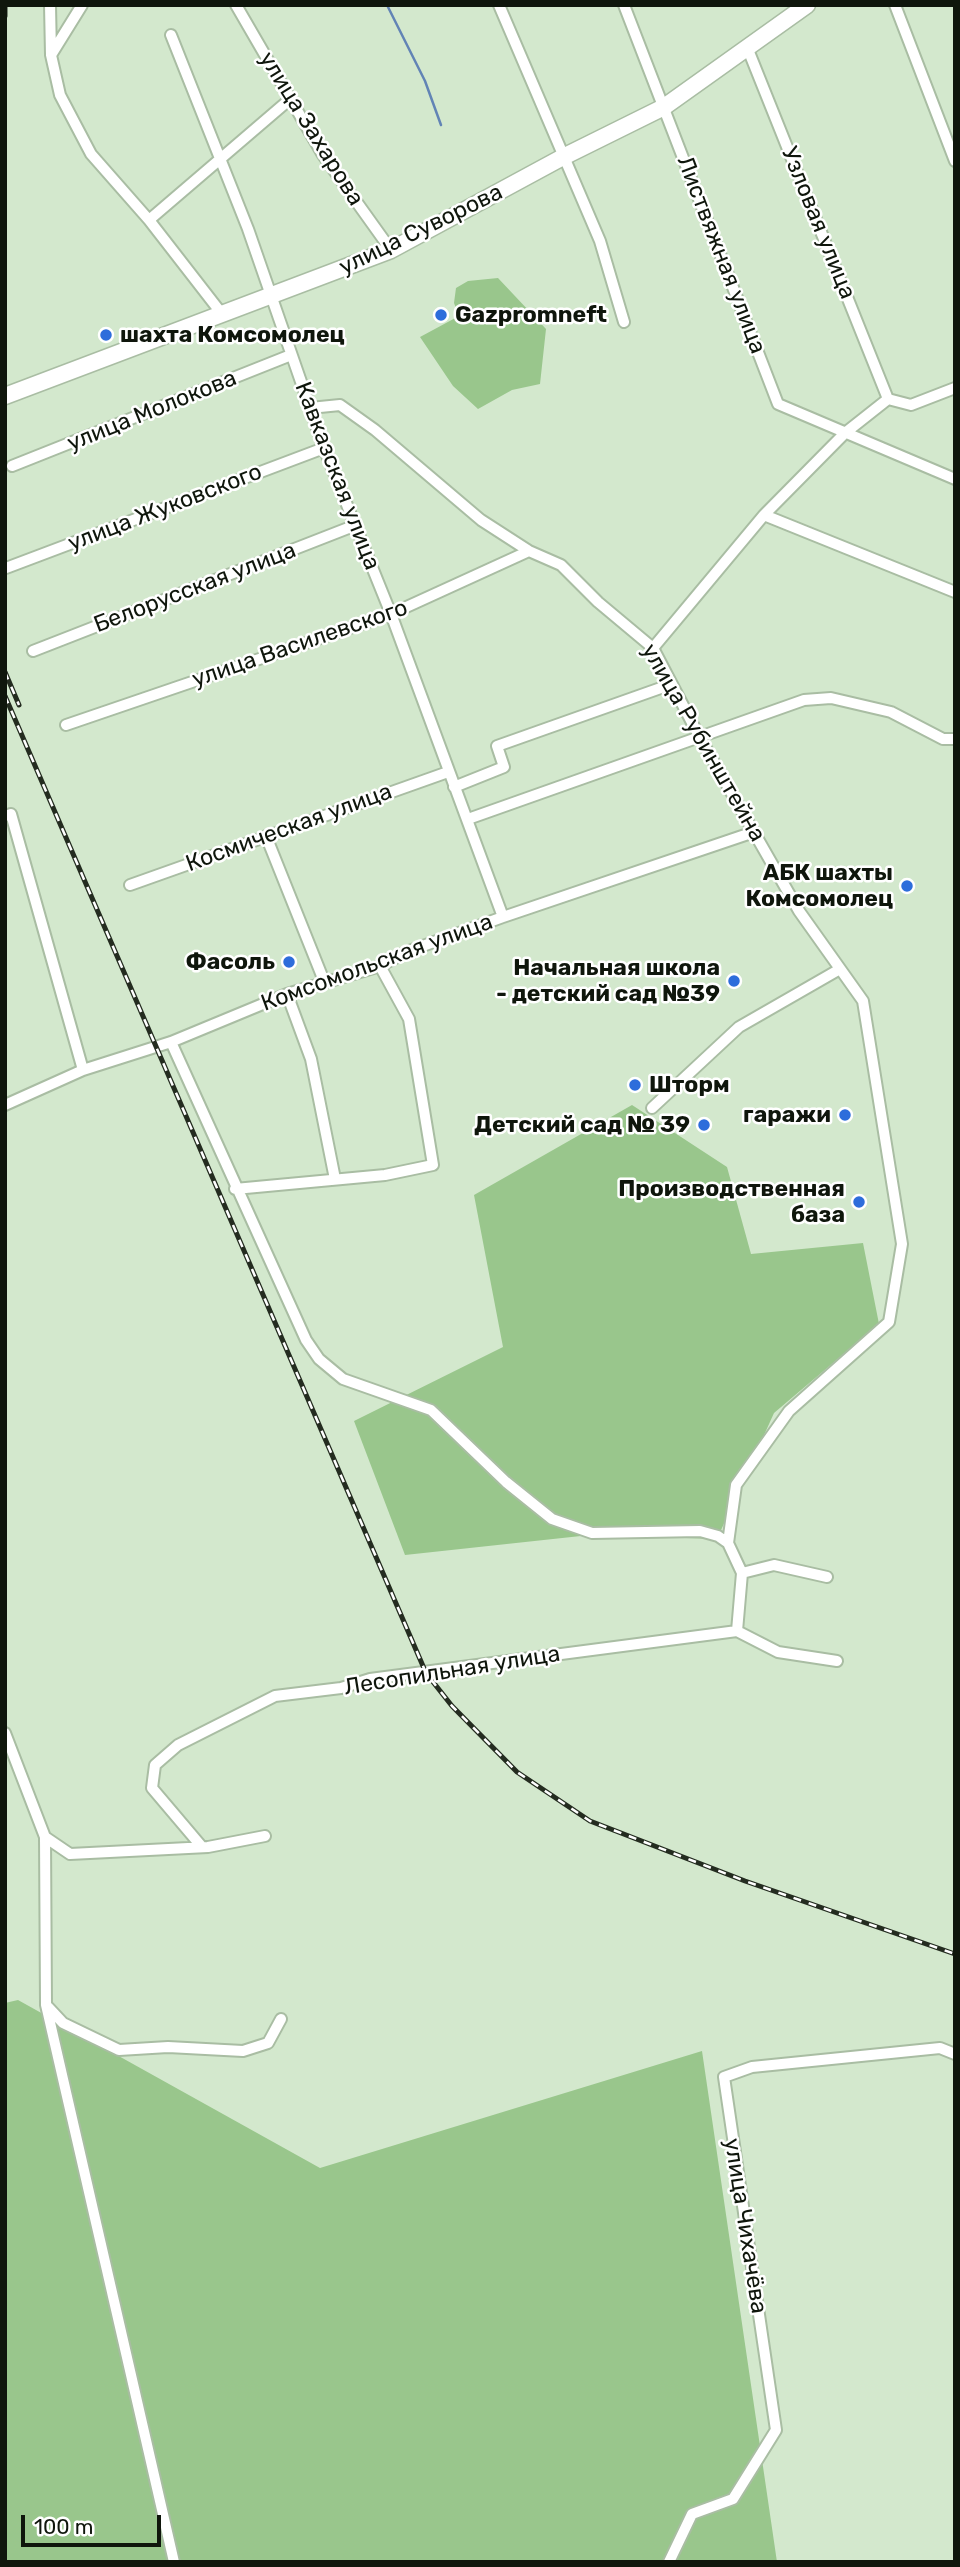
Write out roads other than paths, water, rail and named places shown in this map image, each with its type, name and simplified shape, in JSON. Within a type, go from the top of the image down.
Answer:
[{"type":"street","points":[[50,5],[51,55],[60,95],[91,154],[149,220],[222,314]]},
{"type":"street","points":[[51,55],[82,5]]},
{"type":"street","name":"улица Захарова","points":[[236,5],[289,100],[391,250]]},
{"type":"street","points":[[499,5],[600,241],[624,322]]},
{"type":"street","name":"Листвяжная улица","points":[[624,5],[778,404],[845,433]]},
{"type":"street","name":"улица Суворова","points":[[5,396],[391,250],[564,157],[664,107],[807,5]]},
{"type":"street","points":[[895,5],[955,161]]},
{"type":"street","name":"Кавказская улица","points":[[171,36],[220,156],[324,448],[391,614],[503,917]]},
{"type":"street","name":"Узловая улица","points":[[747,47],[888,399]]},
{"type":"street","points":[[149,220],[220,156],[289,100]]},
{"type":"street","points":[[942,127],[955,122]]},
{"type":"street","name":"улица Молокова","points":[[12,466],[291,355]]},
{"type":"street","points":[[653,648],[764,515],[845,433],[888,399],[911,405],[955,388]]},
{"type":"street","name":"улица Рубинштейна","points":[[310,408],[340,405],[375,430],[481,520],[529,551],[561,565],[598,602],[653,648],[699,736],[799,911],[863,1001],[902,1244],[889,1322],[789,1411],[736,1485],[729,1543]]},
{"type":"street","points":[[845,433],[955,479]]},
{"type":"street","name":"улица Жуковского","points":[[6,568],[324,448]]},
{"type":"street","points":[[764,515],[955,592]]},
{"type":"street","name":"Белорусская улица","points":[[33,651],[356,525]]},
{"type":"street","name":"улица Василевского","points":[[66,725],[391,614],[529,551]]},
{"type":"street","points":[[454,787],[504,767],[497,746],[672,684]]},
{"type":"street","points":[[468,819],[804,700],[831,698],[891,712],[943,739],[955,739]]},
{"type":"street","name":"Космическая улица","points":[[130,885],[448,772]]},
{"type":"street","points":[[8,815],[83,1070]]},
{"type":"street","name":"Комсомольская улица","points":[[5,1105],[83,1070],[171,1042],[287,994],[380,966],[406,952],[503,917],[754,832]]},
{"type":"street","points":[[267,836],[324,981]]},
{"type":"street","points":[[236,1189],[385,1175],[433,1165],[409,1019],[380,966]]},
{"type":"street","points":[[652,1108],[739,1027],[840,969]]},
{"type":"street","points":[[287,994],[312,1059],[335,1179]]},
{"type":"street","points":[[171,1042],[306,1340],[319,1359],[343,1379],[431,1410],[506,1482],[552,1519],[592,1533],[700,1531],[718,1536],[729,1543],[742,1573],[737,1631],[778,1652],[837,1661]]},
{"type":"street","points":[[742,1573],[774,1566],[827,1577]]},
{"type":"street","name":"Лесопильная улица","points":[[202,1847],[152,1788],[155,1765],[178,1745],[275,1696],[341,1688],[370,1679],[737,1631]]},
{"type":"street","points":[[5,1733],[45,1837],[46,2005],[173,2562]]},
{"type":"street","points":[[45,1837],[70,1854],[202,1847],[265,1836]]},
{"type":"street","points":[[46,2005],[63,2023],[119,2050],[168,2048],[243,2051],[268,2043],[281,2020]]},
{"type":"street","name":"улица Чихачёва","points":[[669,2562],[692,2514],[733,2498],[776,2430],[724,2077],[752,2067],[940,2048],[955,2054]]},
{"type":"waterway","points":[[387,5],[425,81],[441,125]]},
{"type":"railway","points":[[5,5],[5,16]]},
{"type":"railway","points":[[5,672],[19,705]]},
{"type":"railway","points":[[5,696],[426,1673],[452,1706],[517,1772],[590,1821],[745,1881],[955,1954]]},
{"type":"place","name":"Gazpromneft","points":[[441,315]]},
{"type":"place","name":"шахта Комсомолец","points":[[106,335]]},
{"type":"place","name":"АБК шахты Комсомолец","points":[[907,886]]},
{"type":"place","name":"Фасоль","points":[[289,962]]},
{"type":"place","name":"Начальная школа - детский сад №39","points":[[734,981]]},
{"type":"place","name":"Шторм","points":[[635,1085]]},
{"type":"place","name":"гаражи","points":[[845,1115]]},
{"type":"place","name":"Детский сад № 39","points":[[704,1125]]},
{"type":"place","name":"Производственная база","points":[[859,1202]]}]
